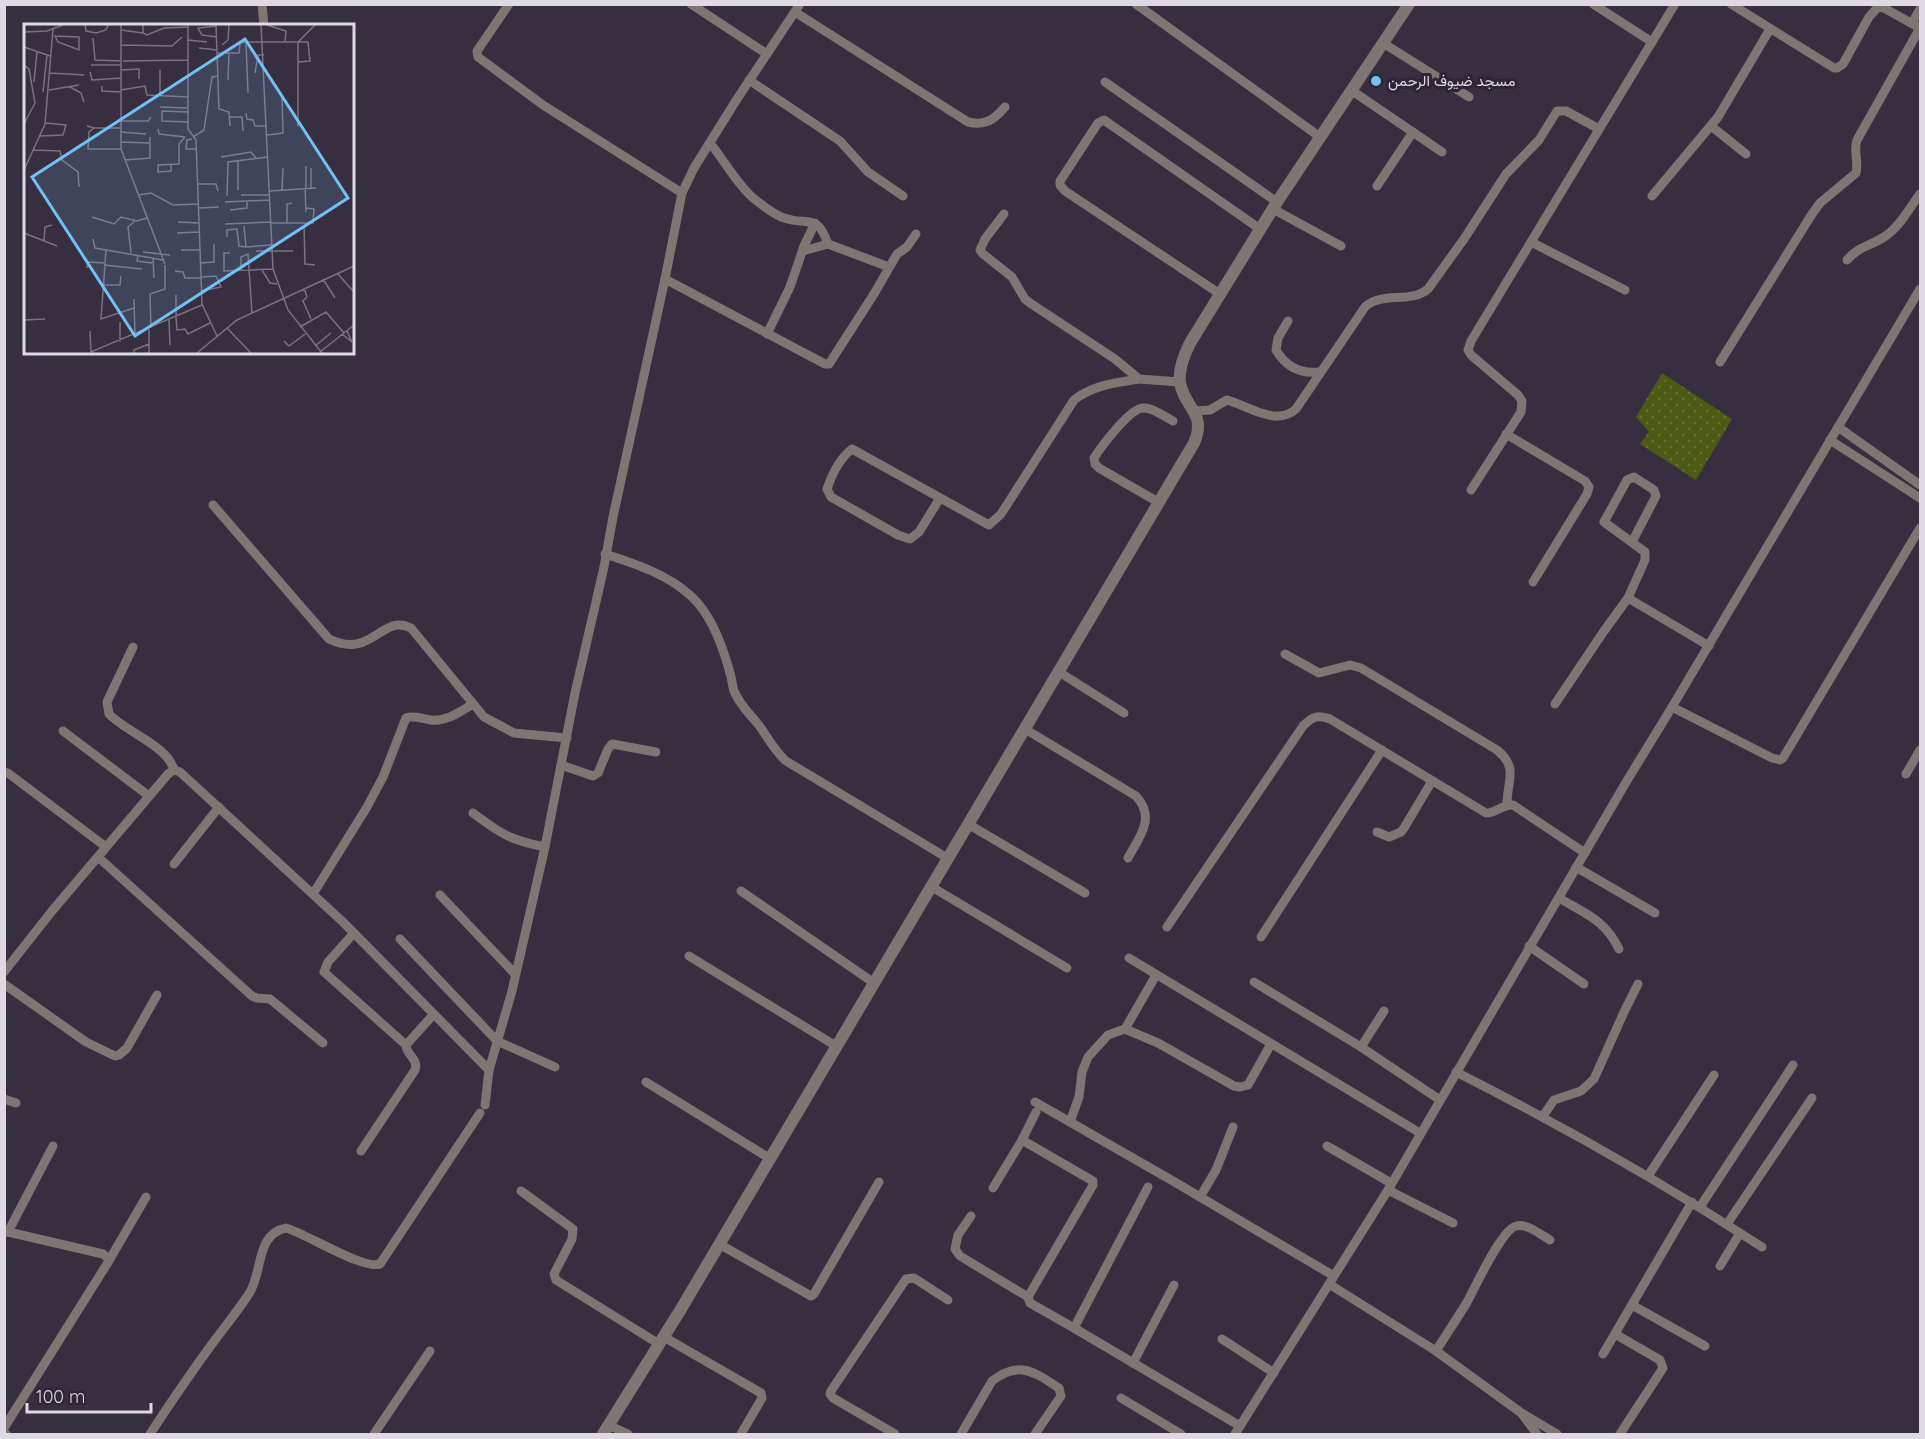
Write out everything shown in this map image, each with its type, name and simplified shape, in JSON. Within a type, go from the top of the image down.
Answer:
[{"type":"street","points":[[262,4],[264,24]]},
{"type":"street","points":[[509,4],[477,51],[478,57],[543,105],[682,193]]},
{"type":"street","points":[[692,4],[767,54]]},
{"type":"street","points":[[1136,4],[1320,137]]},
{"type":"street","points":[[1149,13],[1155,4]]},
{"type":"street","points":[[628,1434],[605,1430],[662,1340],[1194,444],[1199,423],[1196,411],[1185,397],[1180,382],[1184,355],[1275,205],[1409,4]]},
{"type":"street","points":[[1593,4],[1652,42]]},
{"type":"street","points":[[1471,490],[1521,412],[1522,401],[1518,395],[1474,359],[1468,350],[1469,346],[1675,4]]},
{"type":"street","points":[[1731,4],[1828,65],[1837,68],[1843,64],[1869,17],[1878,7],[1918,27]]},
{"type":"street","points":[[150,1434],[176,1393],[250,1292],[270,1235],[286,1228],[360,1261],[374,1266],[380,1264],[483,1109],[489,1070],[515,974],[545,847],[575,693],[604,567],[682,193],[749,80],[797,8],[968,122],[986,123],[995,118],[1005,107]]},
{"type":"street","points":[[1720,362],[1812,214],[1826,198],[1856,173],[1854,146],[1918,27],[1920,9]]},
{"type":"street","points":[[1652,196],[1711,126],[1770,29]]},
{"type":"street","points":[[1383,42],[1469,98]]},
{"type":"street","points":[[749,80],[840,141],[868,172],[903,196]]},
{"type":"street","points":[[1105,82],[1275,205],[1341,246]]},
{"type":"street","points":[[1351,90],[1442,152]]},
{"type":"street","points":[[1196,411],[1210,410],[1227,400],[1270,416],[1285,417],[1296,409],[1319,372],[1370,302],[1384,298],[1411,297],[1422,294],[1428,289],[1506,174],[1539,140],[1557,111],[1566,111],[1599,129]]},
{"type":"street","points":[[1220,294],[1065,191],[1060,181],[1098,123],[1104,120],[1260,229]]},
{"type":"street","points":[[1711,126],[1746,154]]},
{"type":"street","points":[[1377,186],[1413,132]]},
{"type":"street","points":[[710,143],[752,197],[784,218],[815,223],[823,232],[828,244]]},
{"type":"street","points":[[1847,260],[1858,249],[1885,237],[1894,229],[1920,194]]},
{"type":"street","points":[[1004,214],[981,246],[983,254],[1012,277],[1030,303],[1115,359],[1139,379]]},
{"type":"street","points":[[767,334],[790,287],[815,223]]},
{"type":"street","points":[[665,279],[825,364],[830,364],[897,254],[907,247],[916,234]]},
{"type":"street","points":[[1531,242],[1625,290]]},
{"type":"street","points":[[803,251],[828,244],[889,267]]},
{"type":"street","points":[[971,1216],[958,1235],[955,1249],[960,1256],[1028,1297],[1030,1303],[1133,1363],[1238,1430],[1389,1186],[1920,289]]},
{"type":"street","points":[[1288,321],[1278,338],[1276,350],[1298,371],[1319,372]]},
{"type":"street","points":[[940,498],[919,532],[910,539],[898,535],[831,497],[826,489],[844,455],[852,449],[989,525],[1001,514],[1074,400],[1086,391],[1139,379],[1180,382]]},
{"type":"street","points":[[1158,502],[1099,468],[1094,458],[1103,444],[1138,409],[1146,408],[1173,421]]},
{"type":"street","points":[[1838,427],[1920,485]]},
{"type":"street","points":[[1506,434],[1585,481],[1589,487],[1587,494],[1533,582]]},
{"type":"street","points":[[1830,440],[1920,498]]},
{"type":"street","points":[[1555,704],[1628,598],[1646,556],[1642,549],[1632,542],[1604,522],[1627,480],[1634,477],[1654,490],[1656,496],[1632,542]]},
{"type":"street","points":[[213,506],[329,639],[339,644],[355,646],[369,641],[395,624],[405,625],[411,628],[484,717],[514,733],[567,738]]},
{"type":"street","points":[[1672,707],[1772,758],[1780,760],[1783,758],[1920,528]]},
{"type":"street","points":[[605,554],[637,564],[661,575],[692,597],[704,610],[730,674],[733,690],[786,761],[949,859]]},
{"type":"street","points":[[1628,598],[1708,646]]},
{"type":"street","points":[[133,647],[107,702],[109,714],[164,754],[172,763],[174,771]]},
{"type":"street","points":[[1285,654],[1319,672],[1350,665],[1361,668],[1497,750],[1510,764],[1508,804]]},
{"type":"street","points":[[1059,672],[1124,713]]},
{"type":"street","points":[[312,894],[367,807],[383,777],[406,718],[413,716],[437,720],[452,716],[473,704]]},
{"type":"street","points":[[1167,927],[1308,721],[1315,716],[1322,716],[1382,750],[1486,813],[1492,813],[1508,804]]},
{"type":"street","points":[[1025,729],[1136,796],[1144,805],[1147,814],[1144,826],[1128,858]]},
{"type":"street","points":[[63,731],[149,796]]},
{"type":"street","points":[[561,765],[593,776],[598,773],[608,748],[612,744],[656,752]]},
{"type":"street","points":[[1261,937],[1382,750]]},
{"type":"street","points":[[1906,774],[1920,751]]},
{"type":"street","points":[[4,972],[168,774],[174,771],[180,772],[354,933],[489,1070]]},
{"type":"street","points":[[4,772],[106,847]]},
{"type":"street","points":[[1377,832],[1389,837],[1401,832],[1432,780]]},
{"type":"street","points":[[1508,804],[1520,809],[1585,853]]},
{"type":"street","points":[[174,864],[219,807]]},
{"type":"street","points":[[473,813],[505,836],[545,847]]},
{"type":"street","points":[[968,824],[1085,893]]},
{"type":"street","points":[[98,856],[252,996],[270,999],[323,1043]]},
{"type":"street","points":[[1576,867],[1655,913]]},
{"type":"street","points":[[932,887],[1067,968]]},
{"type":"street","points":[[741,891],[874,983]]},
{"type":"street","points":[[440,895],[515,974]]},
{"type":"street","points":[[1559,897],[1605,926],[1619,950]]},
{"type":"street","points":[[354,933],[328,963],[324,972],[406,1045],[406,1050],[415,1061],[415,1070],[362,1151]]},
{"type":"street","points":[[400,939],[497,1041],[555,1067]]},
{"type":"street","points":[[1529,946],[1584,984]]},
{"type":"street","points":[[689,956],[836,1046]]},
{"type":"street","points":[[1129,958],[1420,1133]]},
{"type":"street","points":[[1070,1122],[1079,1097],[1082,1072],[1088,1057],[1108,1035],[1125,1029],[1156,975]]},
{"type":"street","points":[[1254,982],[1361,1047],[1440,1100]]},
{"type":"street","points":[[4,984],[86,1042],[115,1056],[127,1048],[156,995]]},
{"type":"street","points":[[1544,1116],[1554,1100],[1581,1091],[1594,1079],[1638,984]]},
{"type":"street","points":[[1361,1047],[1384,1011]]},
{"type":"street","points":[[406,1045],[433,1015]]},
{"type":"street","points":[[1125,1029],[1240,1088],[1248,1085],[1271,1044]]},
{"type":"street","points":[[1603,1354],[1696,1205],[1793,1065]]},
{"type":"street","points":[[1456,1072],[1544,1116],[1648,1176],[1762,1247]]},
{"type":"street","points":[[1648,1176],[1714,1075]]},
{"type":"street","points":[[646,1082],[769,1158]]},
{"type":"street","points":[[1727,1224],[1812,1098]]},
{"type":"street","points":[[4,1099],[16,1103]]},
{"type":"street","points":[[993,1188],[1022,1140],[1035,1107],[1070,1122],[1200,1197],[1331,1280],[1436,1351],[1520,1412],[1557,1434]]},
{"type":"street","points":[[1200,1197],[1216,1170],[1233,1127]]},
{"type":"street","points":[[1022,1140],[1093,1181],[1028,1297]]},
{"type":"street","points":[[53,1146],[6,1231],[104,1254],[109,1259]]},
{"type":"street","points":[[1327,1146],[1453,1224]]},
{"type":"street","points":[[719,1244],[811,1296],[879,1182]]},
{"type":"street","points":[[1074,1328],[1148,1187]]},
{"type":"street","points":[[521,1191],[573,1229],[572,1239],[554,1274],[556,1280],[761,1393],[762,1398],[741,1434]]},
{"type":"street","points":[[4,1428],[107,1264],[146,1197]]},
{"type":"street","points":[[1436,1351],[1465,1305],[1498,1245],[1510,1230],[1517,1226],[1527,1227],[1550,1240]]},
{"type":"street","points":[[1720,1266],[1740,1233]]},
{"type":"street","points":[[895,1434],[833,1398],[831,1391],[906,1279],[914,1278],[948,1300]]},
{"type":"street","points":[[1133,1363],[1174,1285]]},
{"type":"street","points":[[1632,1305],[1706,1346]]},
{"type":"street","points":[[1615,1334],[1663,1365],[1654,1384],[1620,1434]]},
{"type":"street","points":[[1222,1339],[1274,1372]]},
{"type":"street","points":[[374,1434],[430,1351]]},
{"type":"street","points":[[961,1434],[992,1381],[1000,1375],[1024,1369],[1059,1388],[1061,1396],[1035,1434]]},
{"type":"street","points":[[1121,1398],[1180,1434]]},
{"type":"street","points":[[1520,1412],[1537,1434]]},
{"type":"green space","points":[[1662,373],[1732,419],[1696,480],[1640,444],[1649,432],[1636,417]]},
{"type":"place","name":"مسجد ضيوف الرحمن","points":[[1376,81]]}]
